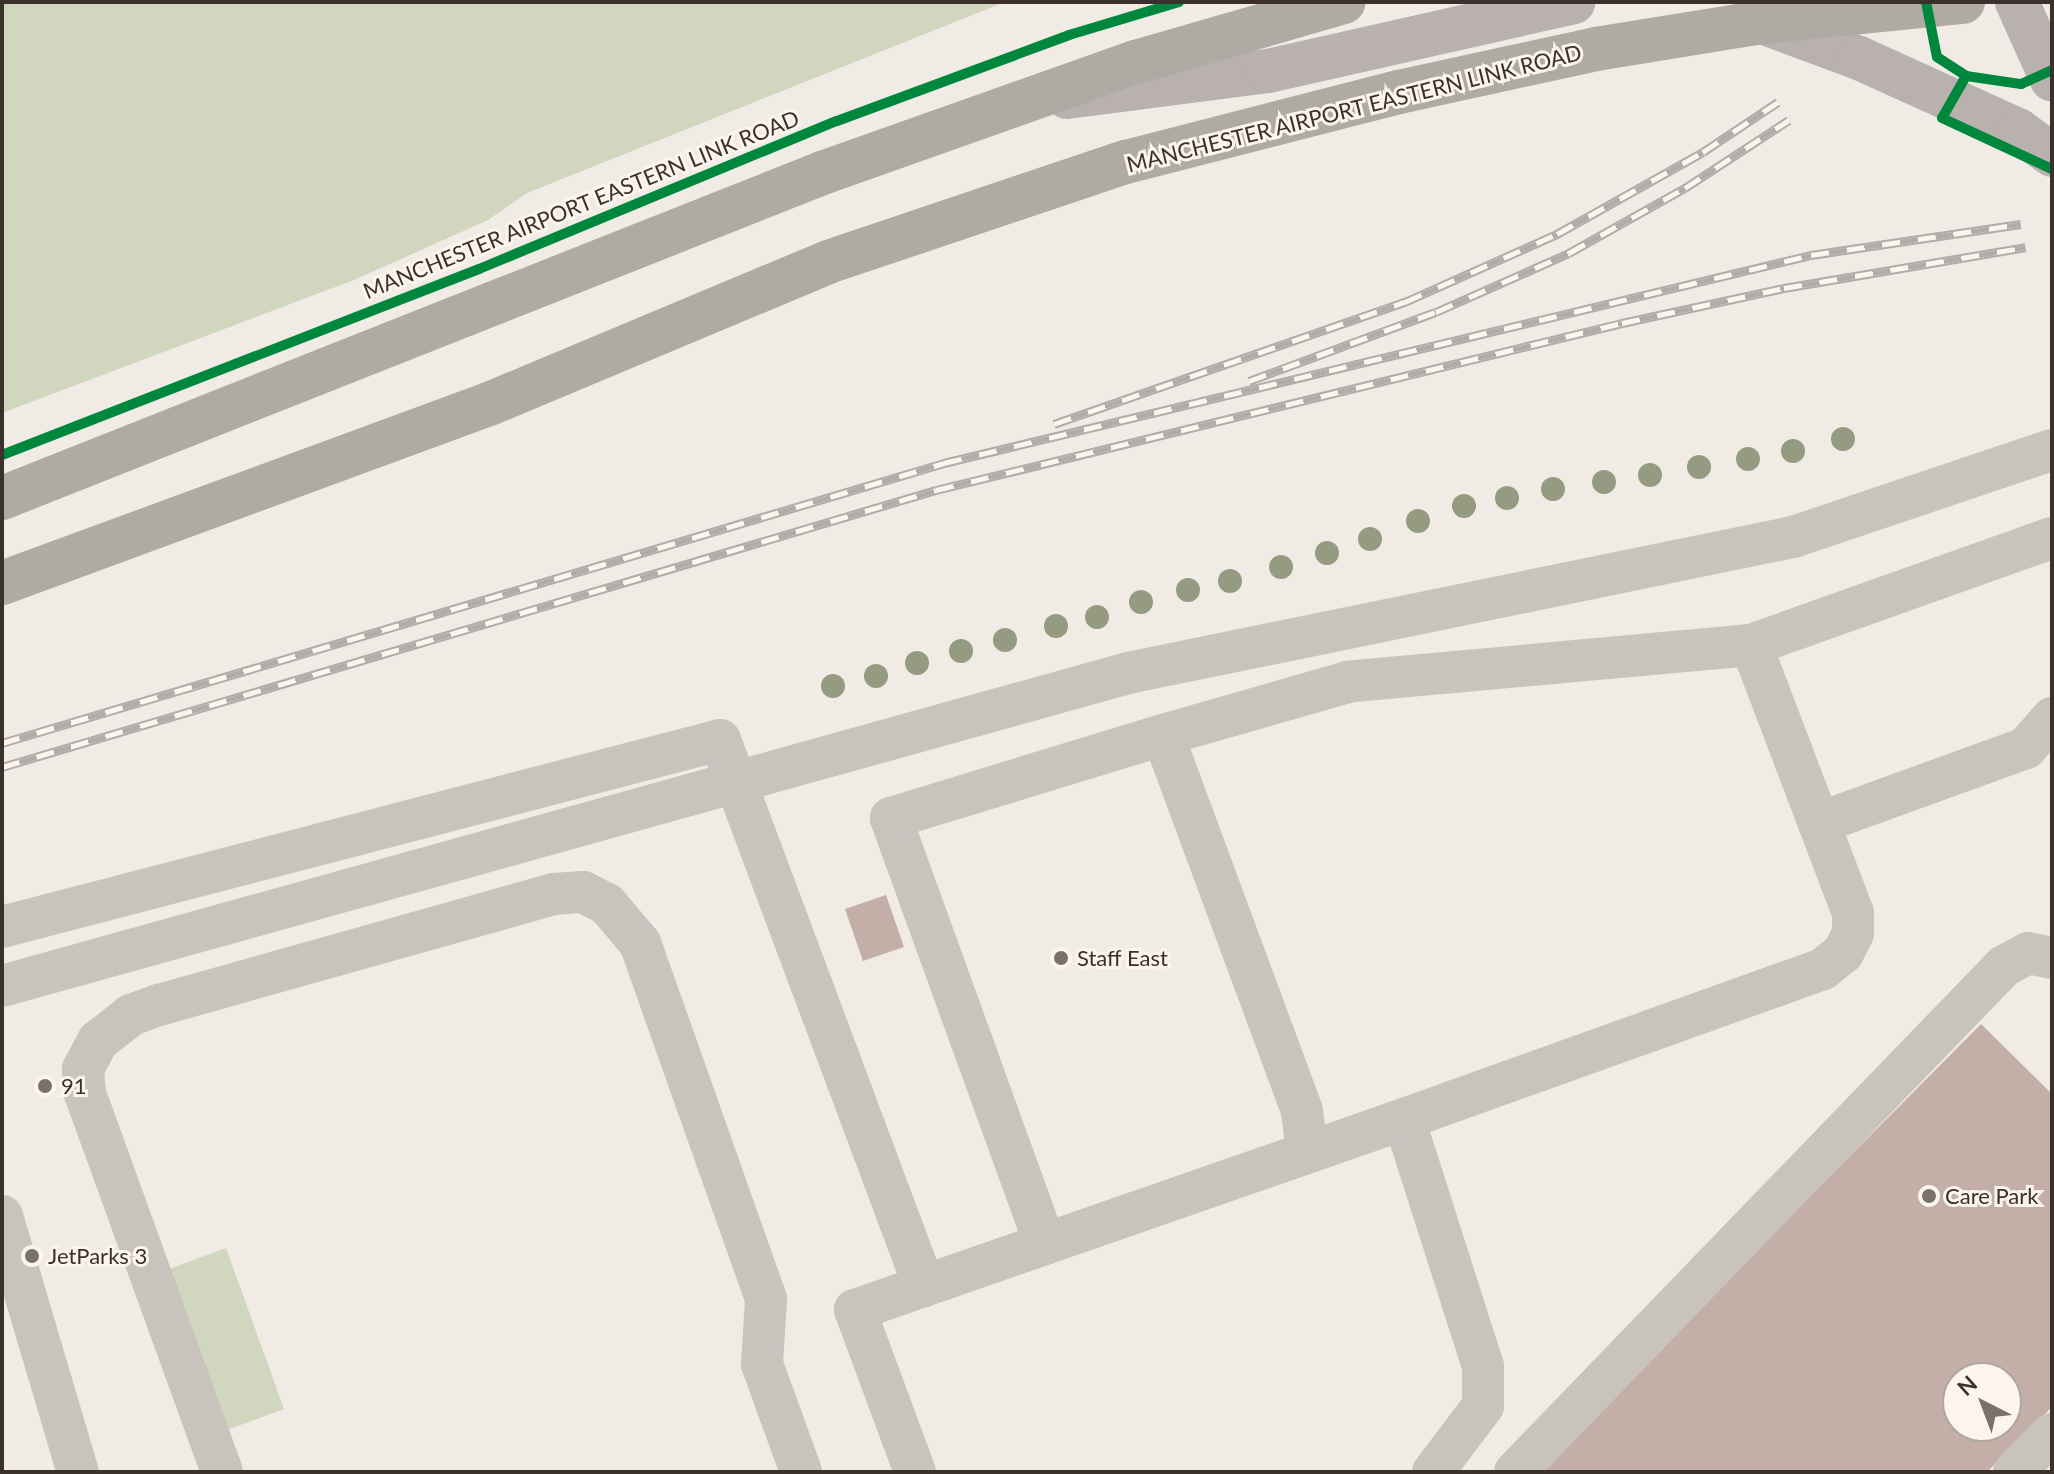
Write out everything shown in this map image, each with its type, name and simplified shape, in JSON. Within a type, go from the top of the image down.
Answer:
[{"type":"highway","points":[[2,498],[825,172],[1136,62],[1344,2]]},
{"type":"highway","name":"MANCHESTER AIRPORT EASTERN LINK ROAD","points":[[2,583],[489,404],[828,262],[1126,162],[1415,89],[1596,49],[1762,22],[1963,2]]},
{"type":"main road","points":[[1032,101],[1268,71],[1573,2]]},
{"type":"main road","points":[[2017,2],[2052,80]]},
{"type":"main road","points":[[1762,22],[1859,58],[2018,130],[2052,155]]},
{"type":"lane","points":[[2,986],[1128,673],[1793,537],[2052,450]]},
{"type":"lane","points":[[1045,1244],[891,818],[1348,682],[1751,645],[2052,538]]},
{"type":"lane","points":[[915,1472],[855,1310],[1823,969],[1843,953],[1853,933],[1853,913],[1751,645]]},
{"type":"lane","points":[[1819,823],[2026,748],[2052,718]]},
{"type":"lane","points":[[1163,735],[1302,1111],[1307,1152]]},
{"type":"lane","points":[[2,927],[720,740],[924,1286]]},
{"type":"lane","points":[[222,1472],[85,1094],[83,1069],[98,1041],[131,1015],[159,1005],[553,894],[583,892],[607,904],[640,943],[766,1299],[762,1364],[801,1472]]},
{"type":"lane","points":[[1515,1472],[2004,966],[2028,953],[2052,958]]},
{"type":"lane","points":[[1404,1119],[1483,1366],[1483,1406],[1433,1472]]},
{"type":"lane","points":[[2,1216],[78,1472]]},
{"type":"lane","points":[[2014,1472],[2052,1434]]},
{"type":"green space","points":[[2,2],[1005,2],[527,193],[488,220],[354,280],[2,413]]},
{"type":"green space","points":[[226,1248],[284,1409],[227,1430],[169,1269]]},
{"type":"building","points":[[886,895],[904,947],[863,961],[845,909]]},
{"type":"building","name":"Care Park","points":[[1981,1024],[2052,1094],[2052,1407],[2022,1437],[2022,1362],[1942,1362],[1942,1442],[2017,1442],[1987,1472],[1536,1472]]},
{"type":"railway","points":[[1054,424],[1405,302],[1557,234],[1703,152],[1778,102]]},
{"type":"railway","points":[[1249,381],[1436,312],[1569,253],[1685,188],[1789,120]]},
{"type":"railway","points":[[2,743],[944,463],[1811,255],[2021,224]]},
{"type":"railway","points":[[2,767],[936,490],[1622,323],[1784,288],[2026,247]]},
{"type":"cycle path","points":[[2,455],[479,269],[837,121],[1069,35],[1179,2]]},
{"type":"cycle path","points":[[1926,2],[1937,57],[1966,76],[2021,84],[2052,70]]},
{"type":"cycle path","points":[[1966,76],[1942,118],[2052,169]]},
{"type":"place","name":"Staff East","points":[[1061,958]]},
{"type":"place","name":"91","points":[[45,1086]]},
{"type":"place","name":"Care Park","points":[[1929,1196]]},
{"type":"place","name":"JetParks 3","points":[[32,1256]]}]
